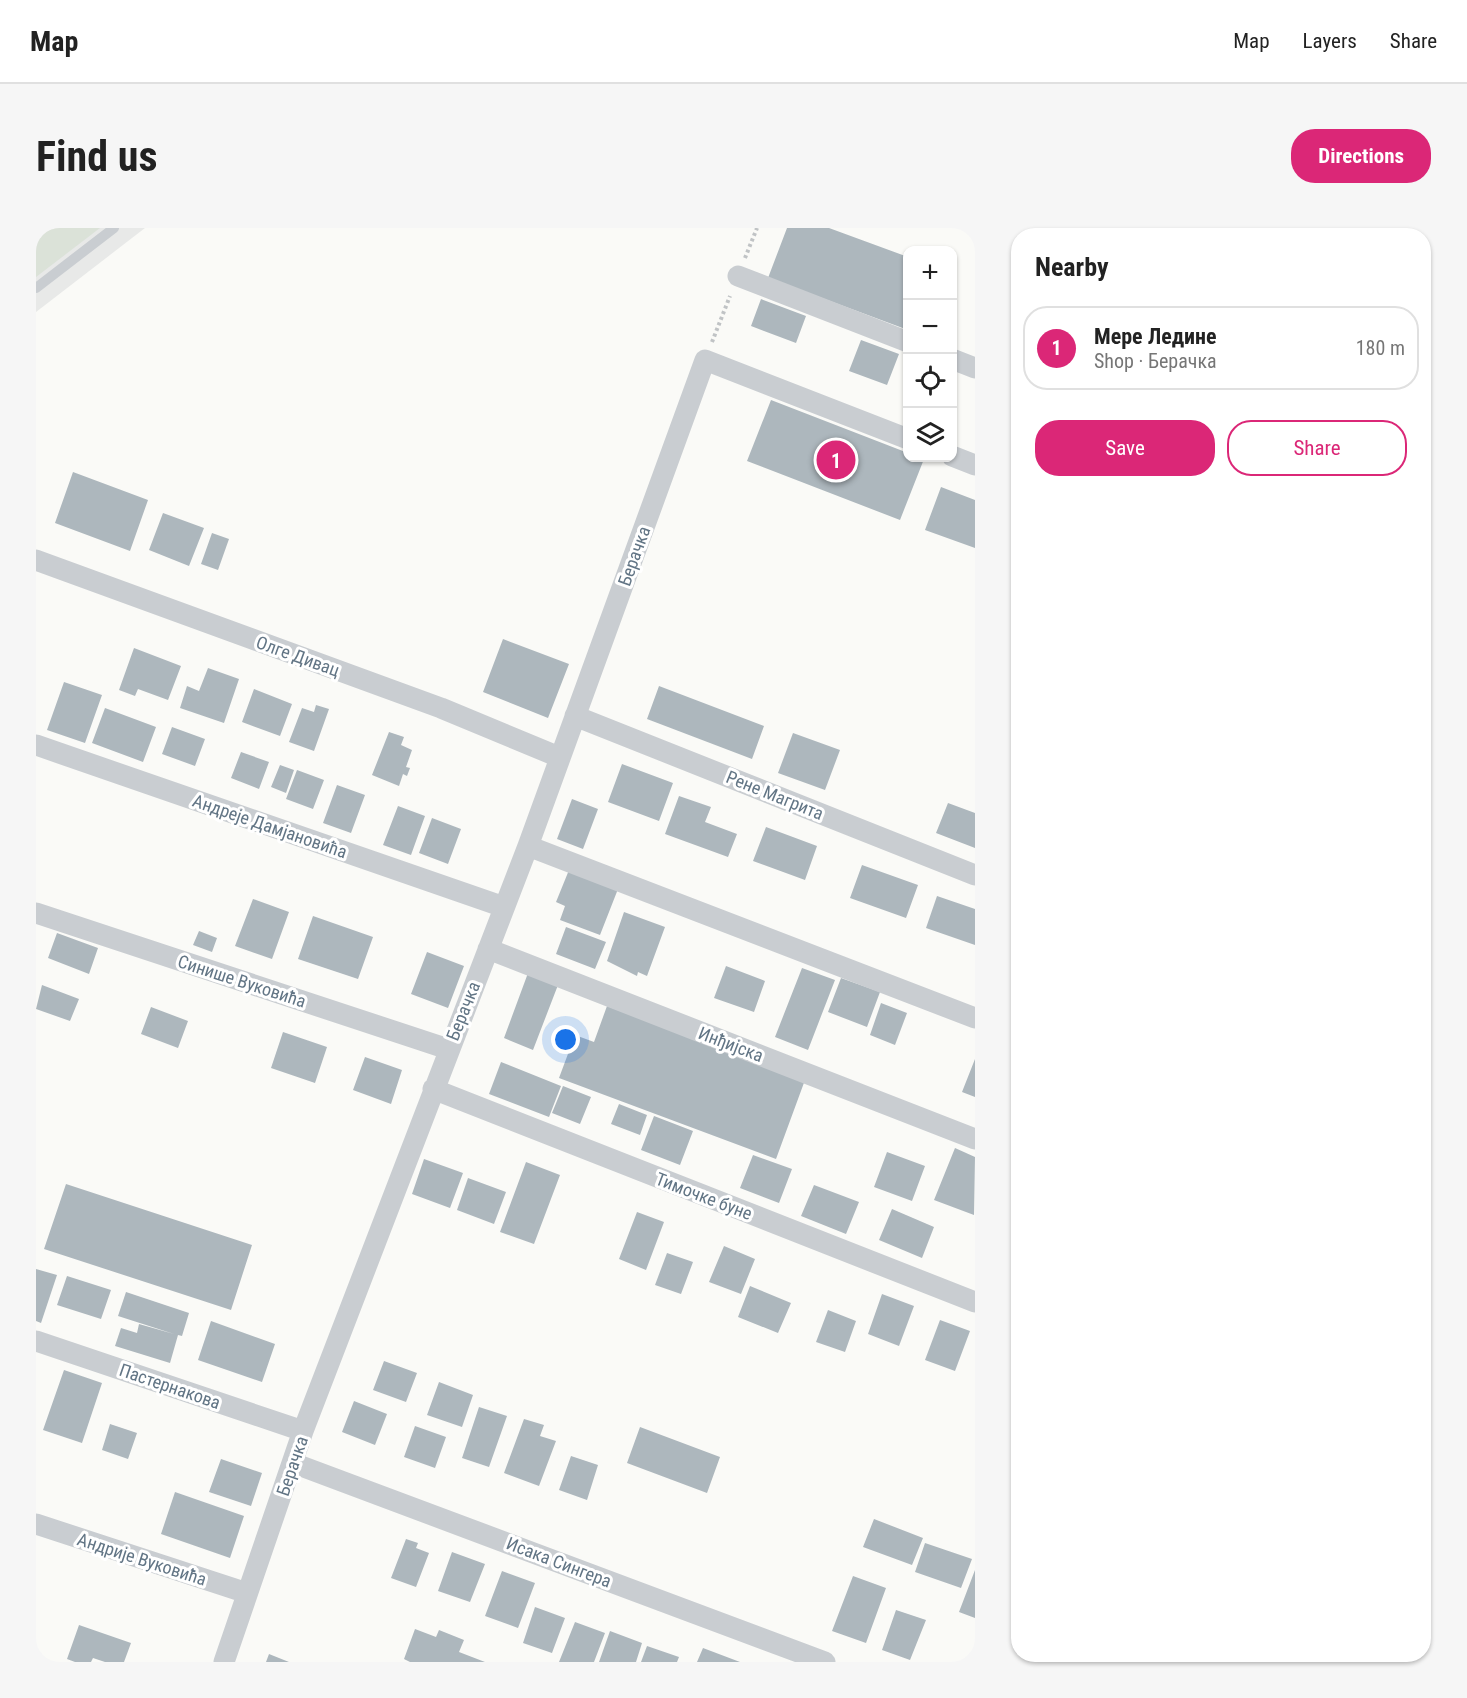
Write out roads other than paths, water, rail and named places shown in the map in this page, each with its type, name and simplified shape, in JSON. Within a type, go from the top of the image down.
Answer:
[{"type":"street","points":[[738,276],[903,340]]},
{"type":"street","name":"Берачка","points":[[224,1662],[303,1431],[528,846],[705,360],[903,437]]},
{"type":"street","points":[[957,361],[975,368]]},
{"type":"street","points":[[957,458],[975,465]]},
{"type":"street","name":"Олге Дивац","points":[[36,560],[441,708],[559,757]]},
{"type":"street","name":"Рене Магрита","points":[[575,716],[975,874]]},
{"type":"street","name":"Андреје Дамјановића","points":[[36,745],[504,907]]},
{"type":"street","points":[[528,846],[975,1018]]},
{"type":"street","name":"Синише Вуковића","points":[[36,913],[448,1049]]},
{"type":"street","name":"Инђијска","points":[[488,949],[975,1139]]},
{"type":"street","name":"Тимочке буне","points":[[433,1089],[975,1302]]},
{"type":"street","name":"Пастернакова","points":[[36,1341],[303,1431]]},
{"type":"street","name":"Исака Сингера","points":[[293,1463],[825,1662]]},
{"type":"street","name":"Андрије Вуковића","points":[[36,1524],[247,1593]]},
{"type":"lane","points":[[36,288],[114,228]]},
{"type":"place","name":"Мере Ледине","points":[[836,460]]}]
